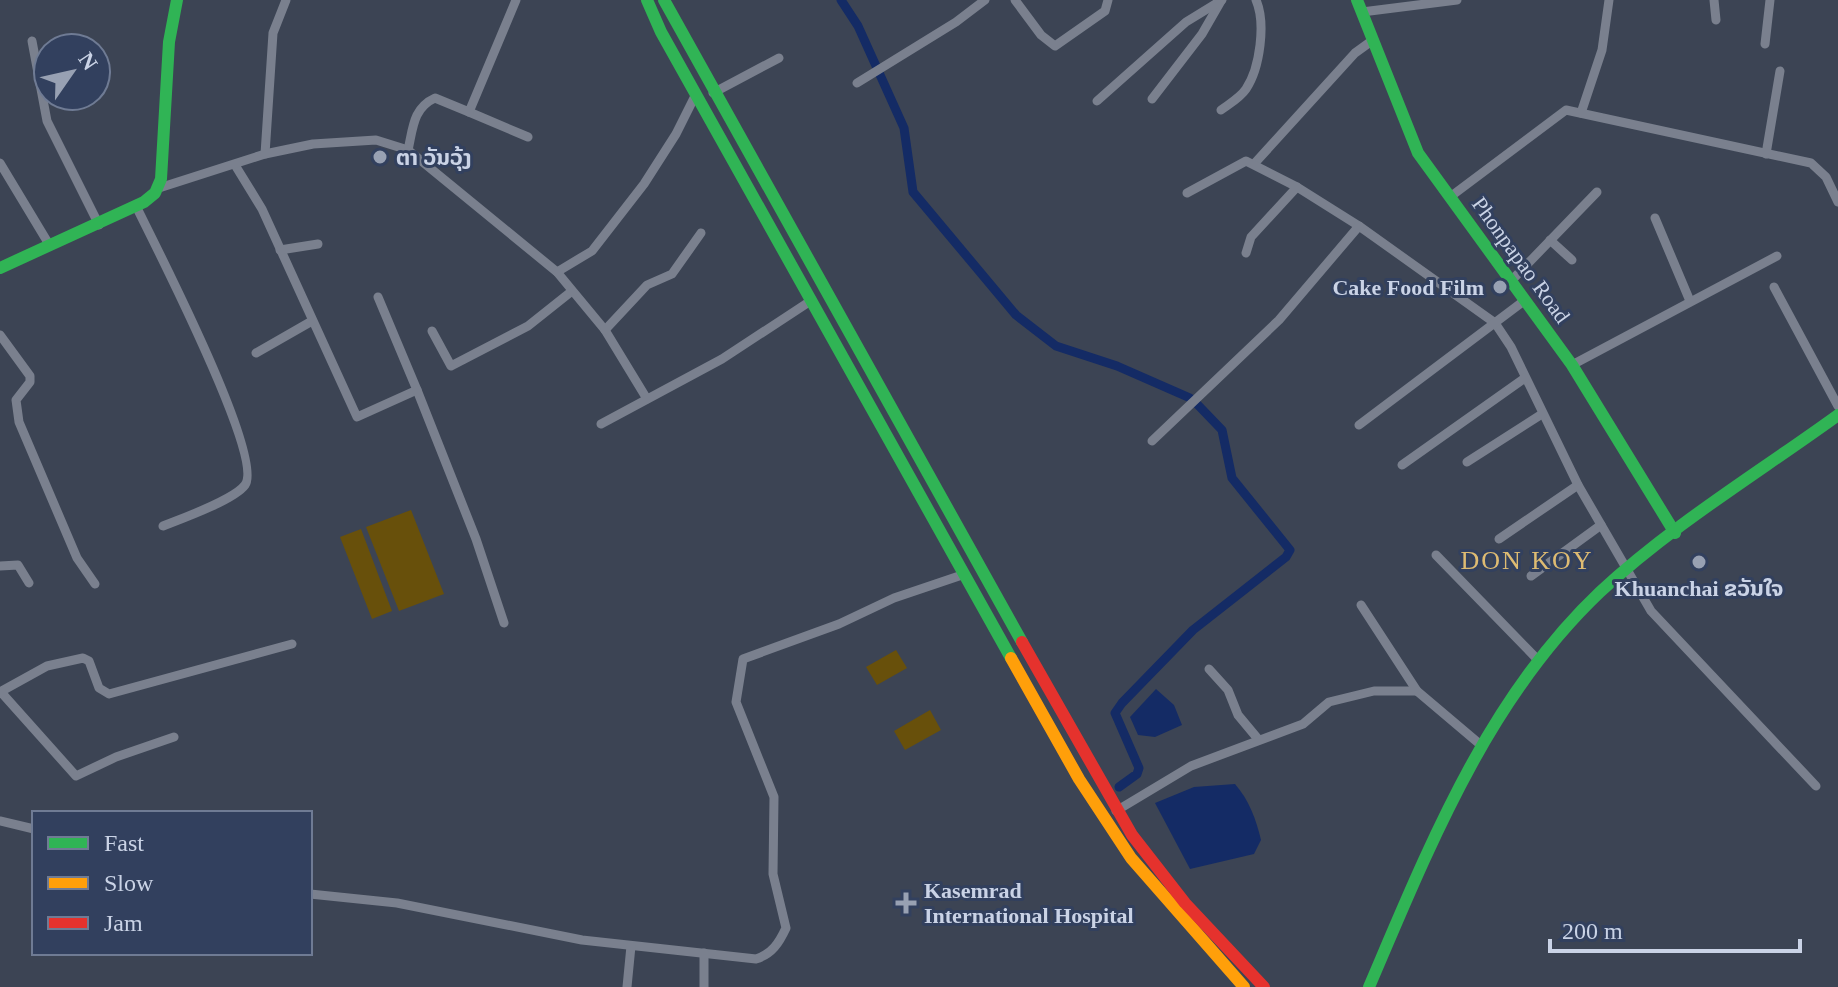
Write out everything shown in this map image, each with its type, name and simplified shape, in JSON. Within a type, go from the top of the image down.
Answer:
[{"type":"street","points":[[159,188],[169,42],[177,0]]},
{"type":"street","points":[[265,154],[273,33],[286,0]]},
{"type":"street","points":[[469,112],[516,0]]},
{"type":"street","points":[[647,0],[696,94],[1079,779],[1131,858],[1244,987]]},
{"type":"street","points":[[664,0],[713,93],[1116,811],[1139,848],[1229,952],[1264,987]]},
{"type":"street","points":[[857,83],[956,22],[985,0]]},
{"type":"street","points":[[1015,0],[1041,35],[1055,46],[1105,11],[1108,0]]},
{"type":"street","points":[[1152,99],[1202,34],[1222,0]]},
{"type":"street","points":[[1097,101],[1186,22],[1222,0]]},
{"type":"street","points":[[1221,110],[1246,88],[1254,67],[1261,29],[1256,0]]},
{"type":"street","points":[[1359,6],[1457,0]]},
{"type":"street","points":[[1581,113],[1602,50],[1609,0]]},
{"type":"street","points":[[1714,0],[1716,20]]},
{"type":"street","points":[[1765,44],[1770,0]]},
{"type":"street","name":"Phonpapao Road","points":[[1359,6],[1418,153],[1572,365],[1675,533]]},
{"type":"street","points":[[1254,164],[1355,53],[1373,40]]},
{"type":"street","points":[[713,93],[779,58]]},
{"type":"street","points":[[1766,154],[1780,71]]},
{"type":"street","points":[[557,272],[592,251],[644,184],[696,94]]},
{"type":"street","points":[[408,150],[416,113],[424,103],[435,98],[528,137]]},
{"type":"street","points":[[45,112],[99,225]]},
{"type":"street","points":[[1450,197],[1561,112],[1581,113],[1819,167],[1838,202]]},
{"type":"street","points":[[0,268],[99,225],[151,198],[159,188],[265,154],[338,140],[376,140],[408,150],[557,272],[605,330],[647,399]]},
{"type":"street","points":[[1187,193],[1242,160],[1254,164],[1359,226],[1495,323],[1578,485],[1651,611],[1816,786]]},
{"type":"street","points":[[0,163],[50,246]]},
{"type":"street","points":[[235,165],[262,209],[357,417],[417,390]]},
{"type":"street","points":[[1246,253],[1257,229],[1297,187]]},
{"type":"street","points":[[1511,281],[1597,192]]},
{"type":"street","points":[[136,206],[204,342],[244,452],[248,474],[240,489],[163,526]]},
{"type":"street","points":[[1655,218],[1690,301]]},
{"type":"street","points":[[1152,441],[1279,320],[1359,226]]},
{"type":"street","points":[[605,330],[647,285],[672,274],[701,233]]},
{"type":"street","points":[[1550,240],[1572,260]]},
{"type":"street","points":[[280,250],[318,244]]},
{"type":"street","points":[[1572,365],[1777,256]]},
{"type":"street","points":[[1774,287],[1838,406]]},
{"type":"street","points":[[432,331],[451,366],[528,326],[572,291]]},
{"type":"street","points":[[378,297],[476,539],[504,623]]},
{"type":"street","points":[[601,424],[722,359],[812,300]]},
{"type":"street","points":[[1359,425],[1525,300]]},
{"type":"street","points":[[256,353],[312,321]]},
{"type":"street","points":[[0,335],[30,376],[30,382],[16,400],[19,422],[77,558],[95,584]]},
{"type":"street","points":[[1402,465],[1525,378]]},
{"type":"street","points":[[1467,462],[1542,414]]},
{"type":"street","points":[[1369,987],[1429,848],[1482,746],[1538,660],[1572,620],[1628,570],[1838,415]]},
{"type":"street","points":[[1499,539],[1578,485]]},
{"type":"street","points":[[1531,576],[1601,525]]},
{"type":"street","points":[[1436,555],[1538,660]]},
{"type":"street","points":[[0,566],[18,565],[29,583]]},
{"type":"street","points":[[312,894],[397,903],[631,946],[764,956],[781,939],[786,928],[773,874],[774,797],[736,702],[743,659],[839,624],[894,598],[965,574]]},
{"type":"street","points":[[1361,605],[1417,691],[1482,746]]},
{"type":"street","points":[[174,737],[116,757],[76,776],[0,692],[47,666],[83,658],[89,661],[99,688],[109,694],[292,644]]},
{"type":"street","points":[[1209,669],[1228,690],[1238,715],[1258,739]]},
{"type":"street","points":[[1116,811],[1191,766],[1303,724],[1317,709],[1338,699],[1374,691],[1417,691]]},
{"type":"street","points":[[1037,702],[1049,694]]},
{"type":"street","points":[[0,821],[32,829]]},
{"type":"street","points":[[627,987],[631,946]]},
{"type":"street","points":[[704,953],[704,987]]},
{"type":"shaded area","points":[[411,510],[444,594],[399,611],[366,527]]},
{"type":"shaded area","points":[[361,529],[392,611],[372,619],[340,537]]},
{"type":"shaded area","points":[[896,650],[907,668],[877,685],[866,667]]},
{"type":"shaded area","points":[[930,710],[941,730],[905,750],[894,731]]},
{"type":"water","points":[[1156,689],[1174,705],[1182,725],[1155,737],[1138,735],[1130,717]]},
{"type":"water","points":[[1235,784],[1248,803],[1259,832],[1261,840],[1254,854],[1190,869],[1155,803],[1194,787]]},
{"type":"waterway","points":[[841,0],[858,26],[904,128],[913,192],[1016,315],[1056,346],[1117,366],[1190,398]]},
{"type":"waterway","points":[[1119,787],[1137,774],[1139,768],[1115,713],[1122,703],[1193,630],[1286,557],[1290,550],[1232,478],[1222,430],[1197,404]]},
{"type":"traffic: fast","points":[[0,268],[144,202],[155,193],[161,179],[169,42],[177,0]]},
{"type":"traffic: fast","points":[[647,0],[661,32],[1011,658]]},
{"type":"traffic: fast","points":[[664,0],[1022,642]]},
{"type":"traffic: fast","points":[[1357,0],[1418,153],[1572,365],[1675,533]]},
{"type":"traffic: fast","points":[[1369,987],[1465,777],[1493,727],[1560,634],[1600,592],[1656,544],[1838,415]]},
{"type":"traffic: slow","points":[[1011,658],[1079,779],[1131,858],[1244,987]]},
{"type":"traffic: jam","points":[[1022,642],[1132,835],[1185,903],[1264,987]]},
{"type":"place","name":"ຕາ ວັນວຸ້ງ","points":[[380,157]]},
{"type":"place","name":"Cake Food Film","points":[[1500,287]]},
{"type":"place","name":"Khuanchai ຂວັນໃຈ","points":[[1699,562]]},
{"type":"place","name":"Kasemrad International Hospital","points":[[906,903]]},
{"type":"district","name":"DON KOY","points":[[1527,560]]}]
